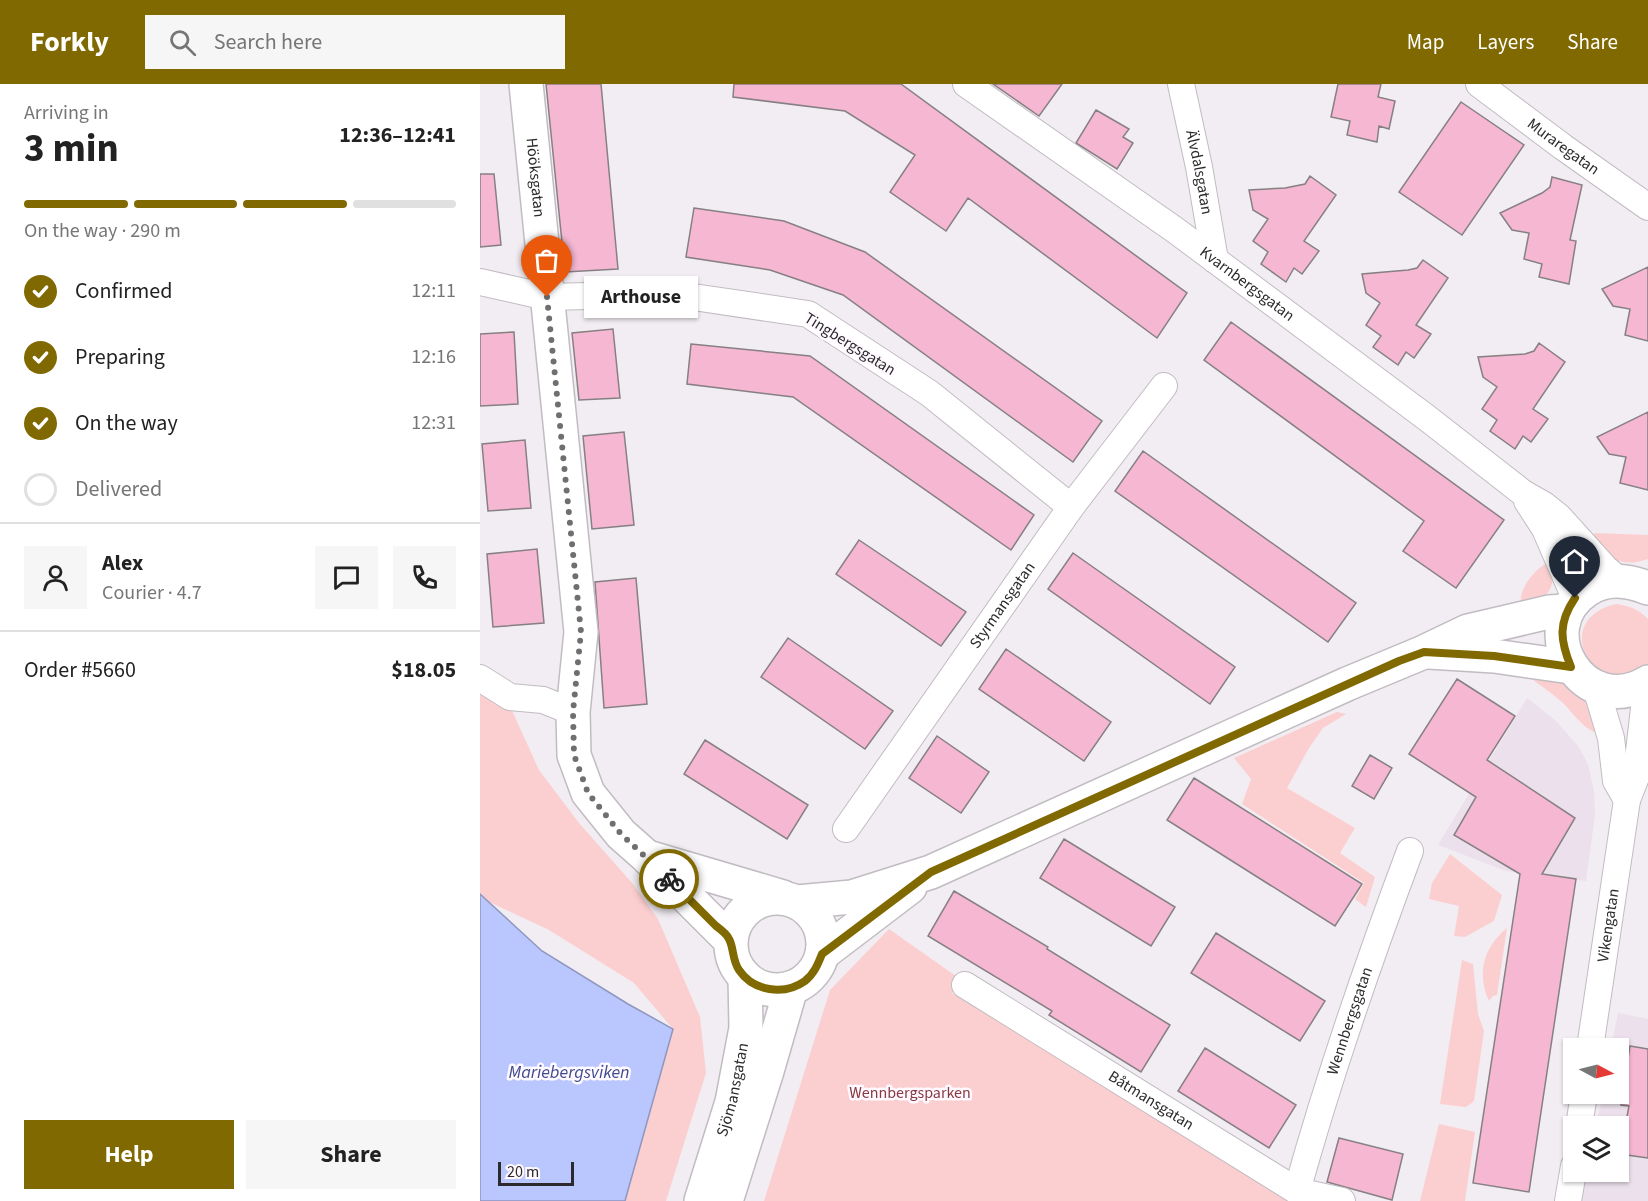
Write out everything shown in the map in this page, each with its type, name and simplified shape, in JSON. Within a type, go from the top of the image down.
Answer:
[{"type":"street","name":"Hööksgatan","points":[[526,84],[581,632],[573,712],[574,755],[588,793],[621,834],[729,939]]},
{"type":"street","name":"Kvarnbergsgatan","points":[[966,84],[1175,230],[1427,418],[1523,493],[1544,505],[1559,517],[1594,558],[1641,586]]},
{"type":"street","name":"Älvdalsgatan","points":[[1181,84],[1199,167],[1215,260]]},
{"type":"street","name":"Muraregatan","points":[[1479,84],[1648,207]]},
{"type":"street","name":"Tingbergsgatan","points":[[480,282],[547,297],[673,294],[808,314],[929,393],[1071,507]]},
{"type":"street","name":"Styrmansgatan","points":[[846,829],[1071,507],[1164,386]]},
{"type":"street","name":"Kvarnbergsgatan","points":[[1523,493],[1545,529],[1570,605]]},
{"type":"street","points":[[791,900],[816,918],[823,941],[822,954],[816,968],[806,980],[791,988],[767,989],[755,985],[745,977],[733,958],[729,939],[736,921],[746,909],[758,901],[771,898],[791,900],[852,897],[931,872],[1347,684],[1468,632],[1570,605],[1595,585],[1641,586]]},
{"type":"street","points":[[1570,605],[1562,627],[1563,642],[1571,667],[1586,682],[1609,692],[1634,690],[1647,683]]},
{"type":"street","points":[[1424,652],[1494,656],[1571,667]]},
{"type":"street","points":[[480,678],[510,697],[543,700],[573,712]]},
{"type":"street","name":"Vikengatan","points":[[1591,1038],[1627,800],[1636,777],[1647,683]]},
{"type":"street","points":[[1596,688],[1611,738],[1616,781],[1627,800]]},
{"type":"street","name":"Wennbergsgatan","points":[[1296,1191],[1371,954],[1410,851]]},
{"type":"street","name":"Hööksgatan","points":[[647,857],[791,900]]},
{"type":"street","points":[[822,954],[931,872]]},
{"type":"street","name":"Sjömansgatan","points":[[701,1201],[734,1091],[746,1028],[745,977]]},
{"type":"street","name":"Båtmansgatan","points":[[965,985],[1296,1191],[1342,1201]]},
{"type":"street","name":"Sjömansgatan","points":[[726,1201],[791,988]]},
{"type":"street","points":[[1568,1201],[1571,1182]]},
{"type":"shaded area","points":[[1527,698],[1556,721],[1578,746],[1588,764],[1594,791],[1595,815],[1586,881],[1506,871],[1438,845]]},
{"type":"shaded area","points":[[1618,1013],[1648,1019],[1648,1201],[1582,1201],[1585,1182],[1629,1182],[1629,1116],[1598,1116],[1601,1104],[1629,1104],[1629,1038],[1613,1038]]},
{"type":"green space","points":[[1595,533],[1648,535],[1648,559],[1630,563],[1615,559],[1590,537]]},
{"type":"green space","points":[[1550,562],[1553,577],[1549,592],[1539,600],[1521,604],[1522,592],[1529,579]]},
{"type":"green space","points":[[1616,604],[1634,608],[1648,619],[1648,663],[1631,676],[1614,677],[1599,671],[1588,659],[1582,643],[1584,627],[1595,613]]},
{"type":"green space","points":[[1529,677],[1555,679],[1565,683],[1589,708],[1600,730],[1594,732],[1585,726],[1563,703]]},
{"type":"green space","points":[[480,686],[509,704],[539,770],[579,823],[633,884],[658,919],[700,1017],[706,1073],[666,1201],[625,1201],[673,1029],[634,983],[549,930],[485,900],[480,894]]},
{"type":"green space","points":[[1337,712],[1346,714],[1323,728],[1287,788],[1355,828],[1340,853],[1375,877],[1366,907],[1355,899],[1364,883],[1242,804],[1251,779],[1234,758]]},
{"type":"green space","points":[[1450,854],[1502,895],[1494,921],[1465,937],[1454,936],[1459,906],[1429,899],[1432,883]]},
{"type":"green space","points":[[1507,928],[1497,995],[1489,1001],[1483,981],[1484,961],[1493,943]]},
{"type":"green space","name":"Wennbergsparken","points":[[889,929],[960,979],[952,993],[1287,1201],[764,1201],[830,990]]},
{"type":"green space","points":[[1462,960],[1473,964],[1478,1014],[1484,1031],[1474,1101],[1466,1107],[1440,1104]]},
{"type":"green space","points":[[1439,1124],[1475,1132],[1465,1201],[1420,1201]]},
{"type":"water","name":"Mariebergsviken","points":[[480,894],[542,951],[673,1029],[625,1201],[480,1201]]},
{"type":"building","points":[[546,84],[601,84],[618,269],[565,272]]},
{"type":"building","points":[[734,84],[901,84],[1187,293],[1157,338],[968,198],[946,231],[890,192],[915,155],[845,111],[733,97]]},
{"type":"building","points":[[993,84],[1062,84],[1039,116]]},
{"type":"building","points":[[1338,84],[1381,84],[1378,97],[1395,101],[1389,129],[1379,126],[1377,142],[1347,135],[1350,121],[1331,117]]},
{"type":"building","points":[[1461,102],[1524,145],[1462,235],[1399,192]]},
{"type":"building","points":[[1096,110],[1129,129],[1123,137],[1133,143],[1117,169],[1076,143]]},
{"type":"building","points":[[480,174],[494,174],[501,245],[480,247]]},
{"type":"building","points":[[1310,176],[1336,195],[1304,241],[1319,251],[1302,274],[1294,268],[1286,282],[1261,264],[1268,252],[1253,241],[1268,219],[1253,210],[1249,190],[1285,188],[1305,184]]},
{"type":"building","points":[[1552,177],[1582,185],[1570,240],[1576,241],[1569,284],[1539,277],[1542,264],[1524,259],[1529,233],[1512,230],[1500,213],[1542,193],[1550,187]]},
{"type":"building","points":[[694,208],[784,221],[865,252],[1102,421],[1073,462],[843,295],[770,270],[686,257]]},
{"type":"building","points":[[1423,260],[1448,278],[1416,325],[1431,334],[1414,358],[1406,352],[1398,365],[1373,347],[1381,336],[1366,325],[1380,303],[1366,293],[1362,274],[1417,268]]},
{"type":"building","points":[[1648,267],[1648,341],[1625,335],[1630,309],[1613,306],[1602,289]]},
{"type":"building","points":[[1231,322],[1504,520],[1456,588],[1403,551],[1424,521],[1204,360]]},
{"type":"building","points":[[613,329],[620,398],[579,400],[572,333]]},
{"type":"building","points":[[514,332],[518,404],[480,406],[480,334]]},
{"type":"building","points":[[1539,343],[1565,362],[1533,409],[1548,419],[1531,442],[1523,436],[1515,449],[1490,431],[1497,420],[1482,409],[1497,387],[1483,377],[1478,357],[1525,354],[1534,351]]},
{"type":"building","points":[[691,344],[810,356],[1034,515],[1011,550],[793,397],[687,384]]},
{"type":"building","points":[[1648,412],[1648,490],[1620,483],[1626,457],[1609,454],[1597,437]]},
{"type":"building","points":[[624,432],[634,525],[592,529],[583,436]]},
{"type":"building","points":[[525,440],[531,508],[488,511],[482,444]]},
{"type":"building","points":[[1143,451],[1356,603],[1328,642],[1115,491]]},
{"type":"building","points":[[859,540],[966,612],[941,646],[836,574]]},
{"type":"building","points":[[537,549],[544,623],[493,627],[487,554]]},
{"type":"building","points":[[1073,553],[1235,667],[1210,704],[1048,589]]},
{"type":"building","points":[[636,578],[647,704],[604,708],[595,582]]},
{"type":"building","points":[[788,638],[893,711],[865,749],[761,677]]},
{"type":"building","points":[[1006,649],[1111,722],[1084,761],[979,689]]},
{"type":"building","points":[[1457,679],[1515,716],[1487,760],[1575,818],[1542,874],[1576,879],[1529,1192],[1473,1183],[1520,874],[1454,835],[1476,797],[1409,754]]},
{"type":"building","points":[[937,736],[989,772],[961,813],[909,778]]},
{"type":"building","points":[[705,740],[808,805],[787,839],[684,774]]},
{"type":"building","points":[[1370,755],[1392,768],[1374,799],[1352,786]]},
{"type":"building","points":[[1194,778],[1362,884],[1335,926],[1167,820]]},
{"type":"building","points":[[1064,839],[1175,907],[1151,946],[1040,878]]},
{"type":"building","points":[[954,891],[1048,947],[1047,949],[1170,1025],[1141,1072],[1049,1015],[1052,1011],[928,936]]},
{"type":"building","points":[[1216,933],[1325,1001],[1300,1041],[1191,973]]},
{"type":"building","points":[[1630,1046],[1648,1049],[1648,1158],[1629,1155],[1629,1116],[1627,1116],[1629,1106],[1621,1105],[1629,1104]]},
{"type":"building","points":[[1205,1048],[1296,1105],[1269,1148],[1178,1091]]},
{"type":"building","points":[[1339,1138],[1403,1154],[1392,1200],[1327,1182]]},
{"type":"way so far","points":[[547,297],[581,632],[573,712],[574,755],[588,793],[621,834],[669,879]]},
{"type":"place","name":"Arthouse","points":[[547,297]]},
{"type":"route","points":[[669,879],[729,939],[733,958],[745,977],[755,985],[767,989],[791,988],[806,980],[816,968],[822,954],[931,872],[1399,661],[1424,652],[1494,656],[1571,667],[1563,642],[1562,627],[1566,611],[1575,598]]}]
